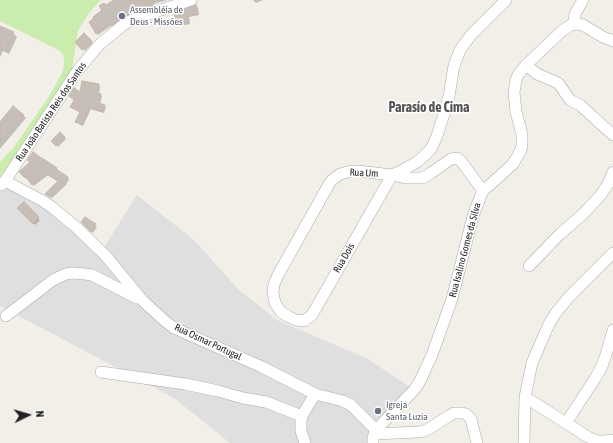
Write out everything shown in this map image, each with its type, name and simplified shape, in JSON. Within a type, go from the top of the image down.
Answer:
[{"type":"street","name":"Rua João Batista Reis dos Santos","points":[[2,183],[78,70],[99,45],[130,21],[191,0]]},
{"type":"street","points":[[392,175],[417,162],[431,149],[447,105],[454,66],[460,50],[471,35],[506,0]]},
{"type":"street","points":[[583,0],[575,14],[574,24],[582,26],[613,41]]},
{"type":"street","name":"Rua Isalino Gomes da Silva","points":[[374,436],[383,421],[410,394],[420,381],[438,340],[452,299],[473,216],[483,190],[512,164],[521,150],[522,134],[516,112],[514,92],[518,75],[526,65],[565,28],[574,24]]},
{"type":"street","points":[[526,65],[537,74],[559,84],[570,100],[580,105],[613,135]]},
{"type":"street","name":"Rua Um","points":[[285,315],[279,309],[274,300],[273,293],[276,280],[331,181],[340,174],[351,171],[415,179],[423,178],[451,159],[457,158],[461,161],[483,190]]},
{"type":"street","points":[[528,266],[600,196],[608,184],[613,172]]},
{"type":"street","name":"Rua Dois","points":[[285,315],[301,321],[306,320],[312,315],[392,175]]},
{"type":"street","name":"Rua Osmar Portugal","points":[[2,183],[43,201],[73,225],[105,255],[143,301],[174,328],[262,367],[315,394],[337,399],[351,405],[374,436]]},
{"type":"street","points":[[524,443],[525,397],[532,363],[548,324],[568,298],[613,253]]},
{"type":"street","points":[[6,316],[53,280],[72,273],[86,274],[98,278],[143,301]]},
{"type":"street","points":[[566,422],[602,366],[613,330]]},
{"type":"street","points":[[101,372],[185,384],[218,391],[243,398],[266,402],[302,416]]},
{"type":"street","points":[[305,443],[301,431],[302,416],[315,394]]},
{"type":"street","points":[[525,397],[581,433],[593,439],[598,441],[613,440]]},
{"type":"street","points":[[374,436],[418,432],[430,428],[454,413],[462,413],[466,414],[471,419],[478,443]]},
{"type":"shaded area","points":[[7,183],[103,249],[137,195],[194,240],[238,289],[277,320],[368,359],[411,388],[392,408],[369,426],[369,443],[230,443],[174,398],[0,306],[0,191]]},
{"type":"green space","points":[[0,0],[101,0],[89,13],[78,31],[72,69],[22,148],[0,177],[0,162],[14,147],[48,98],[62,73],[64,60],[63,55],[59,50],[0,21]]},
{"type":"building","points":[[114,0],[153,0],[154,5],[127,15],[111,26],[110,24],[96,34],[89,22],[102,10],[99,6],[104,3],[106,5]]},
{"type":"building","points":[[196,5],[198,14],[187,16],[189,22],[177,24],[174,13]]},
{"type":"building","points":[[0,26],[14,32],[5,51],[0,49]]},
{"type":"building","points":[[84,33],[92,41],[82,50],[75,42]]},
{"type":"building","points":[[82,81],[99,84],[98,93],[101,94],[99,103],[105,105],[102,112],[89,108],[82,125],[75,122],[80,112],[70,107],[74,100],[69,96],[74,88],[80,92]]},
{"type":"building","points":[[13,106],[24,115],[0,144],[0,122]]},
{"type":"building","points":[[60,132],[65,137],[56,146],[51,141]]},
{"type":"building","points":[[33,152],[68,177],[50,197],[45,194],[58,181],[46,174],[32,185],[26,177],[25,178],[19,172],[30,162],[27,160]]},
{"type":"building","points":[[24,202],[39,217],[33,224],[17,208]]},
{"type":"building","points":[[85,217],[96,224],[91,232],[81,222]]},
{"type":"place","name":"Assembléia de Deus - Missões","points":[[122,16]]},
{"type":"place","name":"Igreja Santa Luzia","points":[[378,411]]},
{"type":"district","name":"Parasío de Cima","points":[[429,108]]}]
